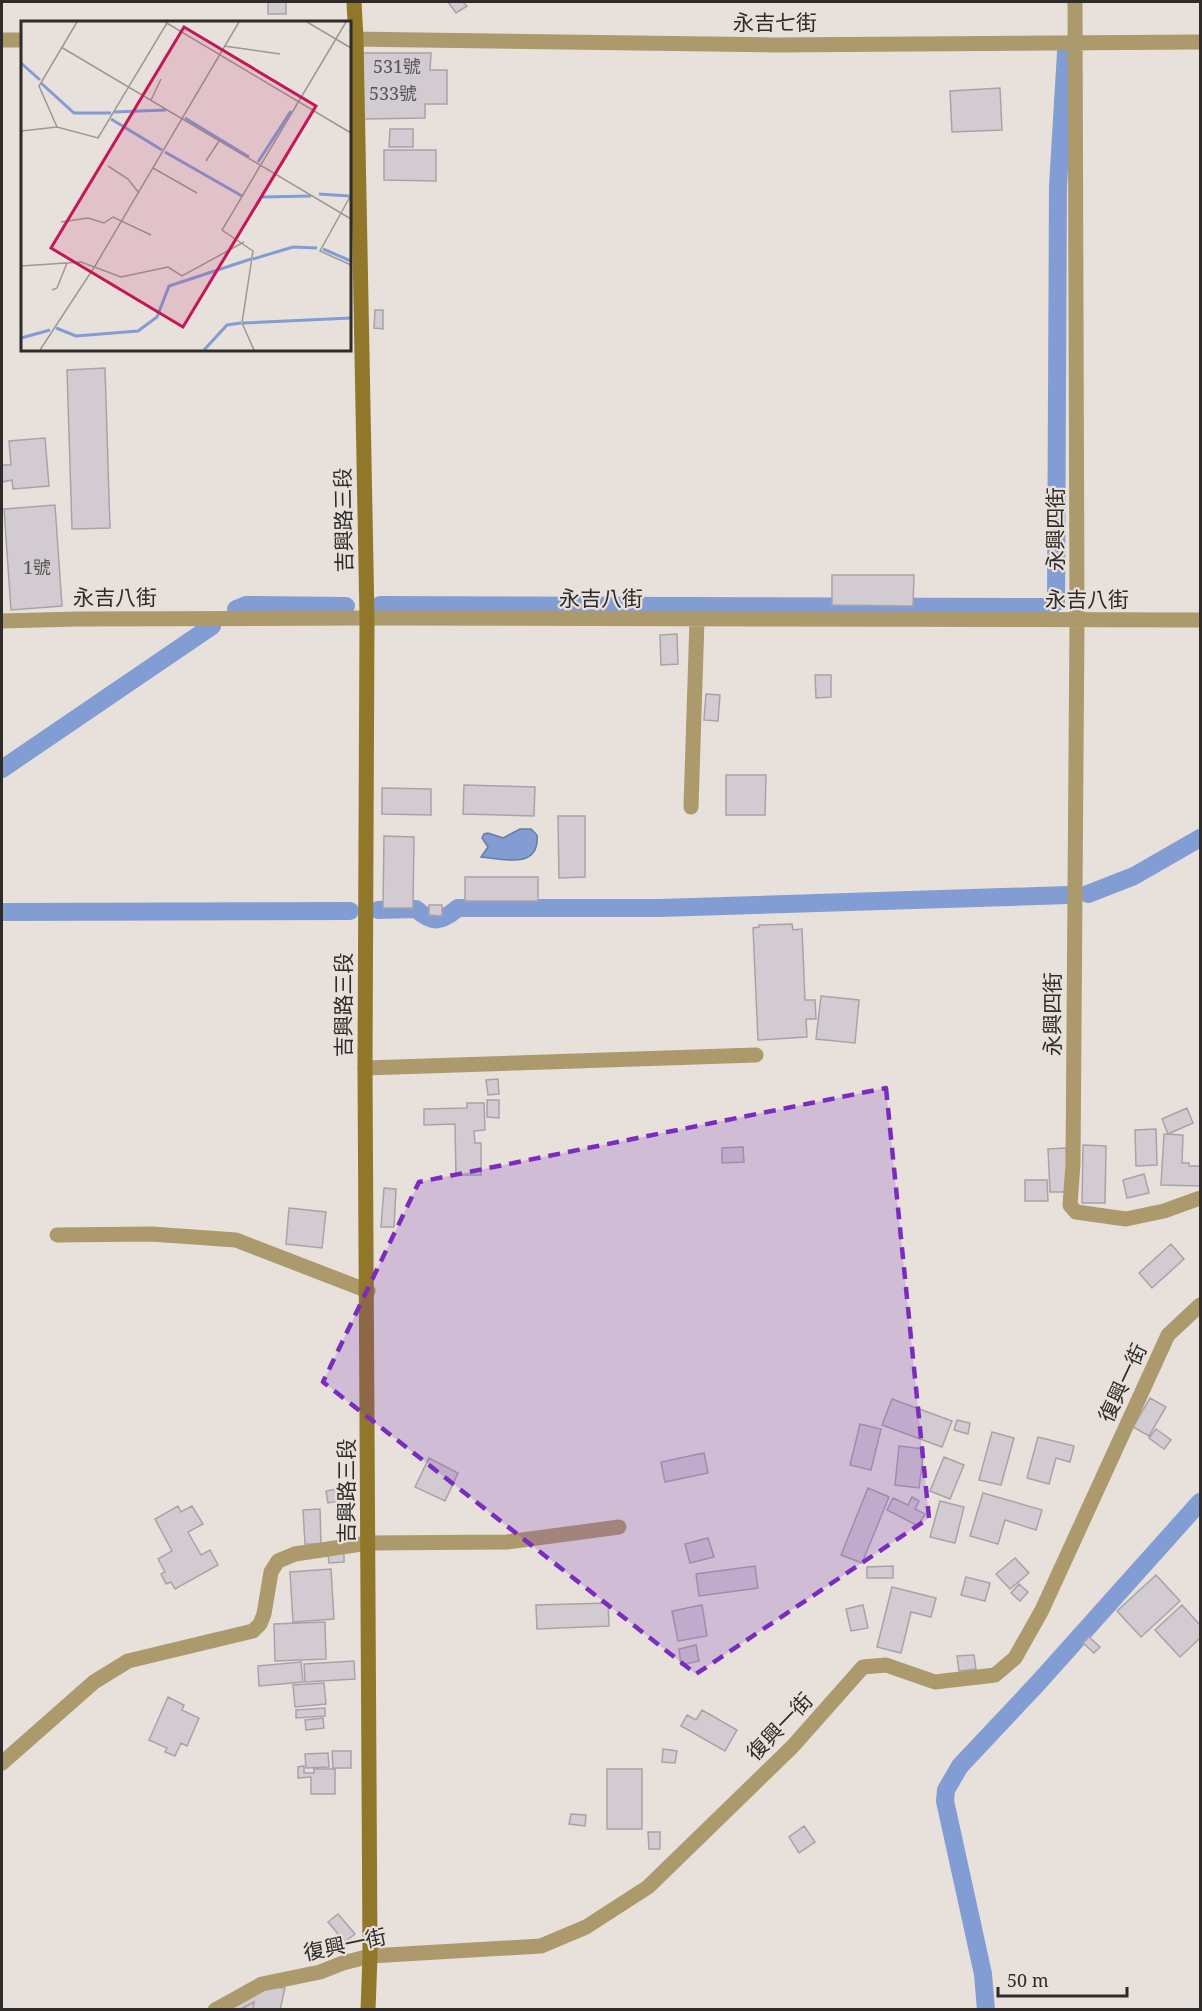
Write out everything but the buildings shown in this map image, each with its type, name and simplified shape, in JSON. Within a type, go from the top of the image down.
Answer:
[{"type":"street","name":"吉興路三段","points":[[354,2],[367,618],[365,1068],[368,1291],[370,1956],[368,2010]]},
{"type":"street","name":"永興四街","points":[[1075,2],[1077,621],[1073,1164],[1070,1204],[1076,1212],[1126,1220],[1164,1211],[1200,1198]]},
{"type":"street","name":"永吉七街","points":[[353,39],[774,45],[1200,42]]},
{"type":"street","points":[[2,40],[21,40]]},
{"type":"street","name":"永吉八街","points":[[2,621],[367,618],[1200,620]]},
{"type":"street","points":[[691,807],[697,620]]},
{"type":"street","points":[[365,1068],[756,1055]]},
{"type":"street","points":[[57,1235],[151,1234],[236,1240],[368,1291]]},
{"type":"street","name":"復興一街","points":[[215,2010],[262,1984],[320,1972],[370,1956],[541,1946],[586,1927],[648,1887],[793,1746],[863,1667],[886,1665],[935,1682],[995,1675],[1015,1658],[1042,1610],[1168,1335],[1200,1305]]},
{"type":"street","points":[[2,1763],[94,1682],[128,1661],[253,1631],[260,1624],[264,1614],[271,1572],[278,1561],[295,1554],[368,1543],[507,1542],[619,1527]]},
{"type":"highlighted area","points":[[886,1088],[929,1518],[696,1674],[323,1382],[419,1182]]},
{"type":"water","points":[[520,829],[531,829],[537,835],[533,853],[518,860],[481,857],[488,847],[482,838],[484,834],[488,833],[503,838]]},
{"type":"waterway","points":[[380,605],[1050,607],[1056,602],[1058,186],[1068,49]]},
{"type":"waterway","points":[[236,609],[246,605],[346,606]]},
{"type":"waterway","points":[[2,769],[212,626]]},
{"type":"waterway","points":[[1088,894],[1134,876],[1200,838]]},
{"type":"waterway","points":[[378,910],[416,909],[427,917],[437,919],[447,916],[458,908],[660,908],[1069,895]]},
{"type":"waterway","points":[[2,912],[350,911]]},
{"type":"waterway","points":[[986,2010],[983,1974],[945,1801],[946,1790],[960,1766],[1038,1683],[1200,1502]]}]
